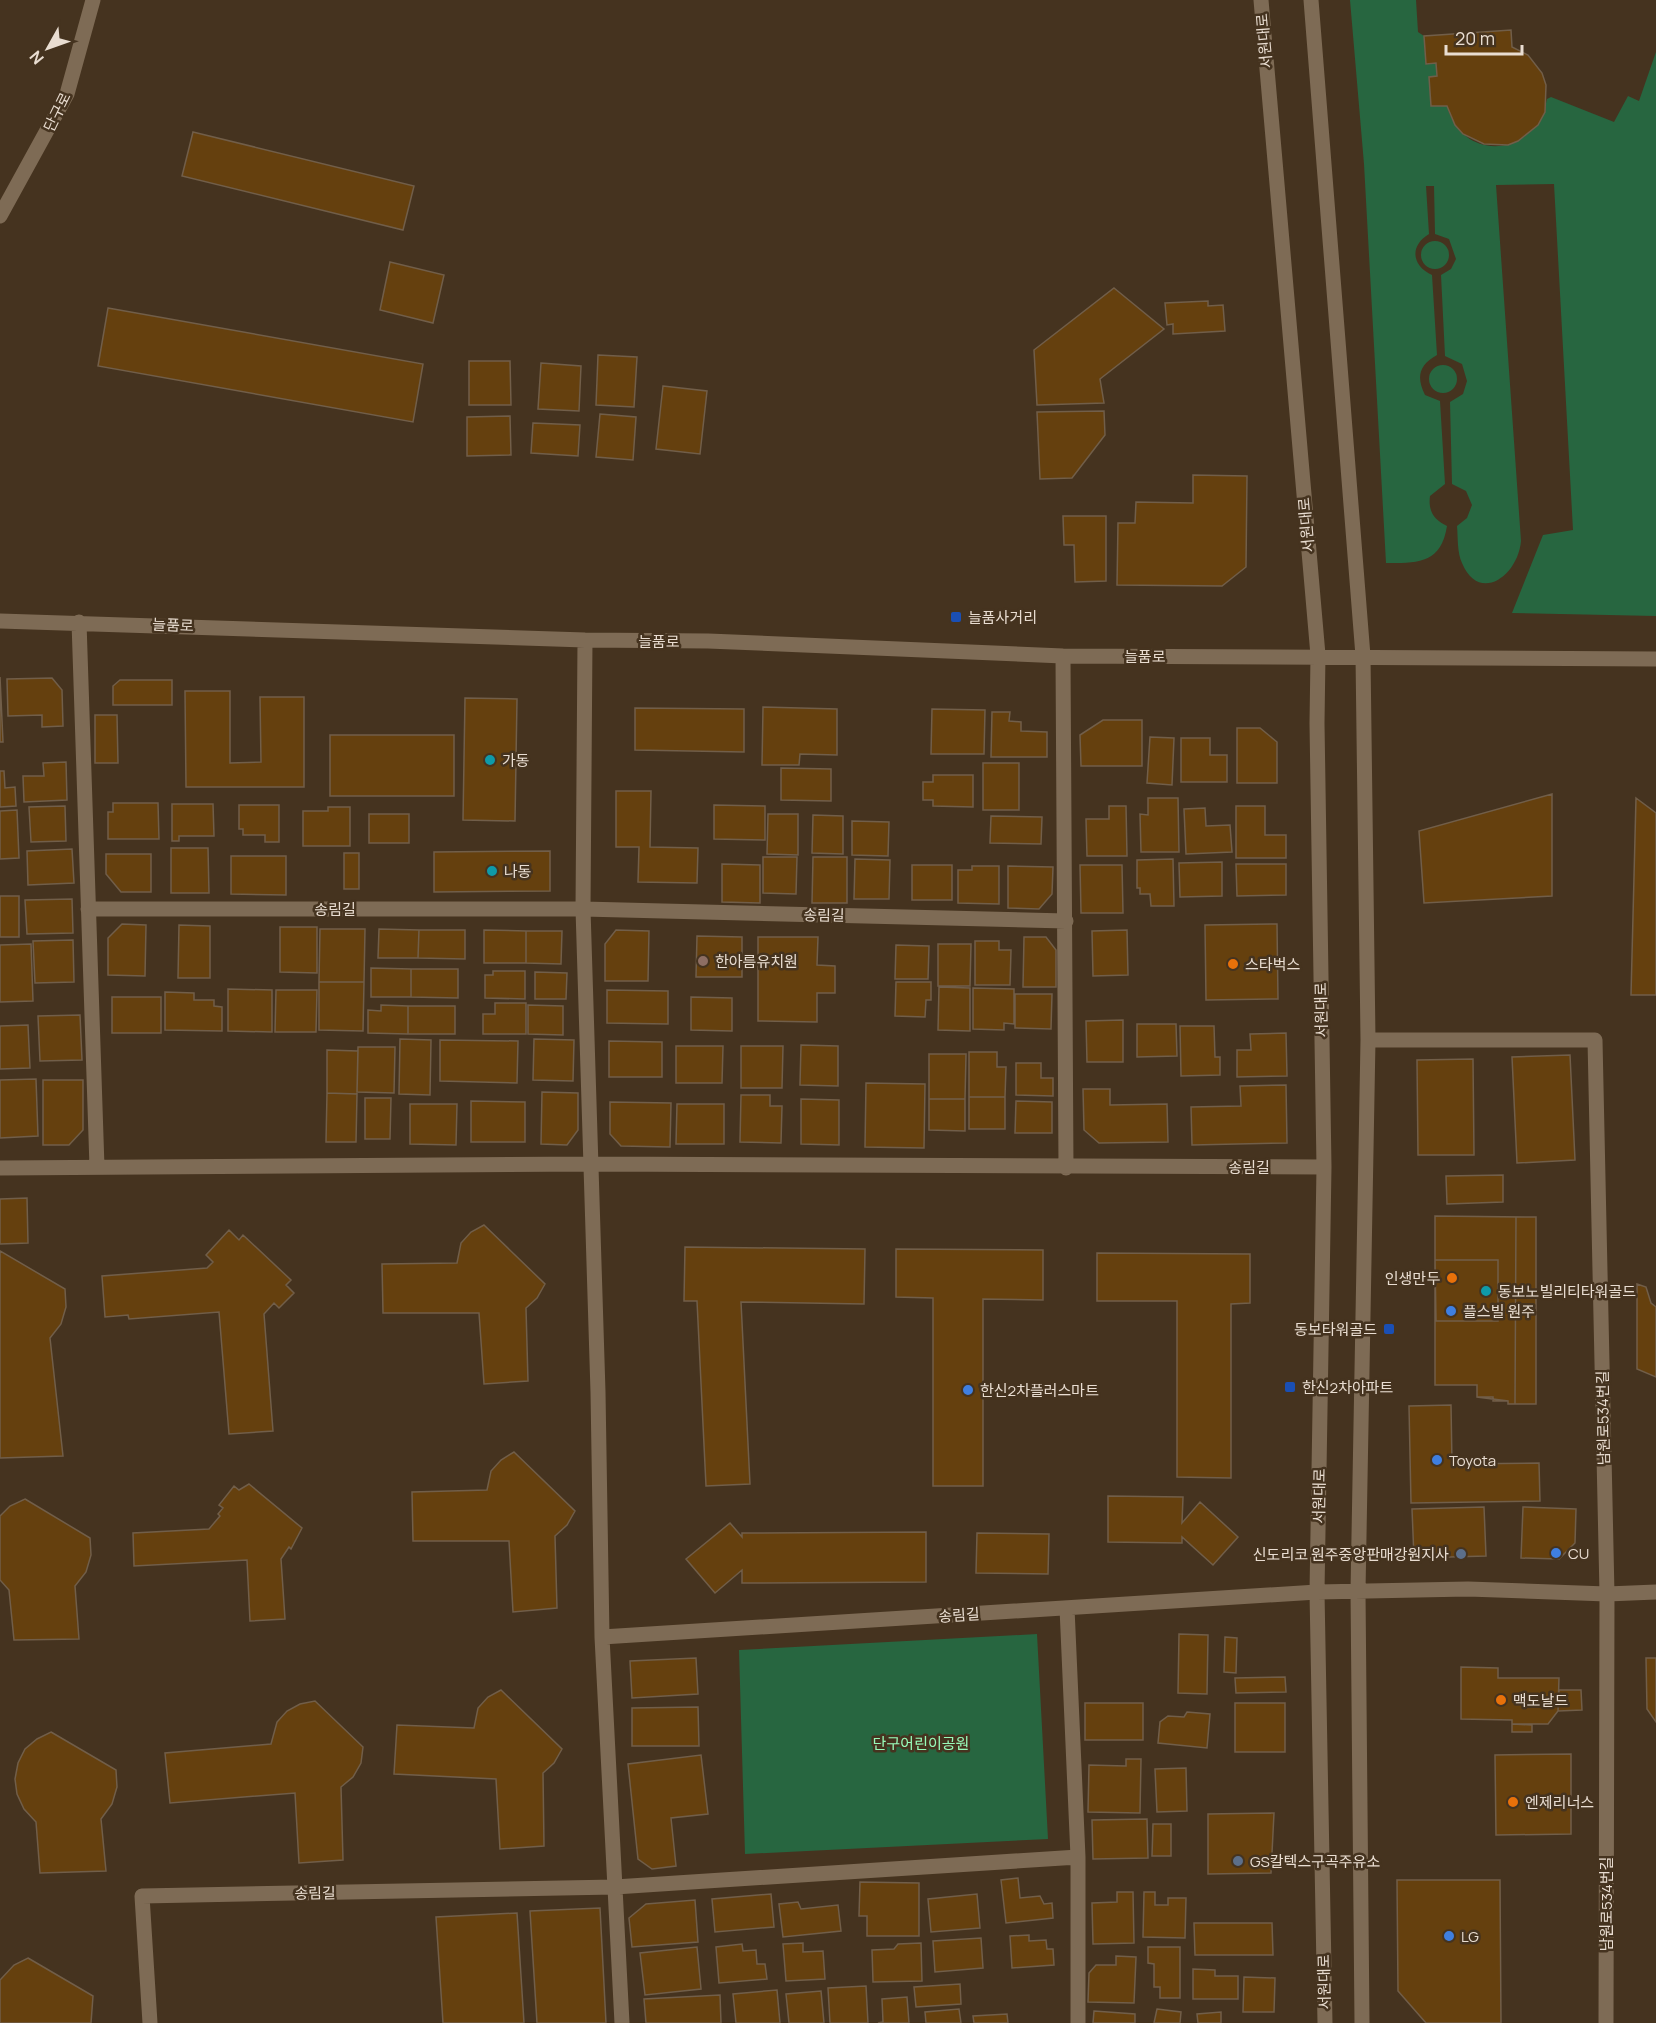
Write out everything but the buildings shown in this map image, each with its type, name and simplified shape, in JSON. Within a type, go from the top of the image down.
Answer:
[{"type":"street","name":"단구로","points":[[0,216],[67,94],[93,0]]},
{"type":"street","name":"서원대로","points":[[1261,0],[1318,656],[1324,1167],[1317,1592],[1325,2023]]},
{"type":"street","points":[[1311,0],[1363,656],[1368,1040],[1359,1591],[1362,2023]]},
{"type":"street","name":"늘품로","points":[[0,621],[585,640],[708,641],[1063,656],[1363,656]]},
{"type":"street","points":[[79,622],[96,1167]]},
{"type":"street","points":[[585,640],[583,909],[602,1637],[622,2023]]},
{"type":"street","points":[[1063,656],[1066,921],[1065,1168]]},
{"type":"street","points":[[1363,656],[1656,659]]},
{"type":"street","name":"송림길","points":[[88,909],[583,909],[1066,921]]},
{"type":"street","name":"남원로534번길","points":[[1368,1040],[1595,1040],[1607,1594],[1605,2023]]},
{"type":"street","name":"송림길","points":[[0,1168],[591,1164],[1065,1168],[1324,1167]]},
{"type":"street","name":"송림길","points":[[602,1637],[1317,1592],[1468,1589],[1607,1594],[1656,1592]]},
{"type":"street","points":[[1067,1608],[1078,1857],[1078,2023]]},
{"type":"street","name":"송림길","points":[[150,2023],[142,1896],[615,1887],[1078,1857]]},
{"type":"green space","points":[[1350,0],[1416,0],[1418,32],[1424,36],[1426,64],[1436,63],[1437,76],[1429,77],[1431,106],[1447,106],[1455,125],[1468,138],[1483,145],[1499,146],[1515,142],[1529,133],[1540,118],[1547,99],[1551,97],[1614,122],[1628,96],[1639,101],[1656,52],[1656,616],[1512,613],[1543,535],[1573,530],[1554,184],[1496,185],[1521,541],[1518,554],[1513,565],[1505,574],[1497,581],[1487,583],[1478,582],[1469,575],[1459,555],[1457,526],[1467,518],[1472,505],[1466,491],[1452,484],[1450,402],[1463,394],[1467,381],[1462,364],[1445,356],[1441,275],[1451,269],[1456,259],[1449,239],[1435,234],[1434,186],[1426,186],[1429,234],[1418,244],[1416,256],[1420,266],[1432,275],[1437,355],[1426,363],[1420,377],[1425,395],[1440,401],[1445,484],[1430,496],[1430,506],[1433,514],[1447,526],[1439,548],[1426,559],[1408,563],[1386,563],[1364,164]]},
{"type":"green space","points":[[1435,241],[1445,245],[1449,255],[1445,265],[1435,269],[1425,265],[1421,255],[1425,245]]},
{"type":"green space","points":[[1443,365],[1453,369],[1457,379],[1453,389],[1443,393],[1433,389],[1429,379],[1433,369]]},
{"type":"green space","name":"단구어린이공원","points":[[1037,1634],[1048,1839],[745,1854],[739,1650]]},
{"type":"place","name":"늘품사거리","points":[[956,617]]},
{"type":"place","name":"가동","points":[[490,760]]},
{"type":"place","name":"나동","points":[[492,871]]},
{"type":"place","name":"한아름유치원","points":[[703,961]]},
{"type":"place","name":"스타벅스","points":[[1233,964]]},
{"type":"place","name":"인생만두","points":[[1452,1278]]},
{"type":"place","name":"동보노빌리티타워골드","points":[[1486,1291]]},
{"type":"place","name":"플스빌 원주","points":[[1451,1311]]},
{"type":"place","name":"동보타워골드","points":[[1389,1329]]},
{"type":"place","name":"한신2차아파트","points":[[1290,1387]]},
{"type":"place","name":"한신2차플러스마트","points":[[968,1390]]},
{"type":"place","name":"Toyota","points":[[1437,1460]]},
{"type":"place","name":"CU","points":[[1556,1553]]},
{"type":"place","name":"신도리코 원주중앙판매강원지사","points":[[1461,1554]]},
{"type":"place","name":"맥도날드","points":[[1501,1700]]},
{"type":"place","name":"엔제리너스","points":[[1513,1802]]},
{"type":"place","name":"GS칼텍스구곡주유소","points":[[1238,1861]]},
{"type":"place","name":"LG","points":[[1449,1936]]}]
